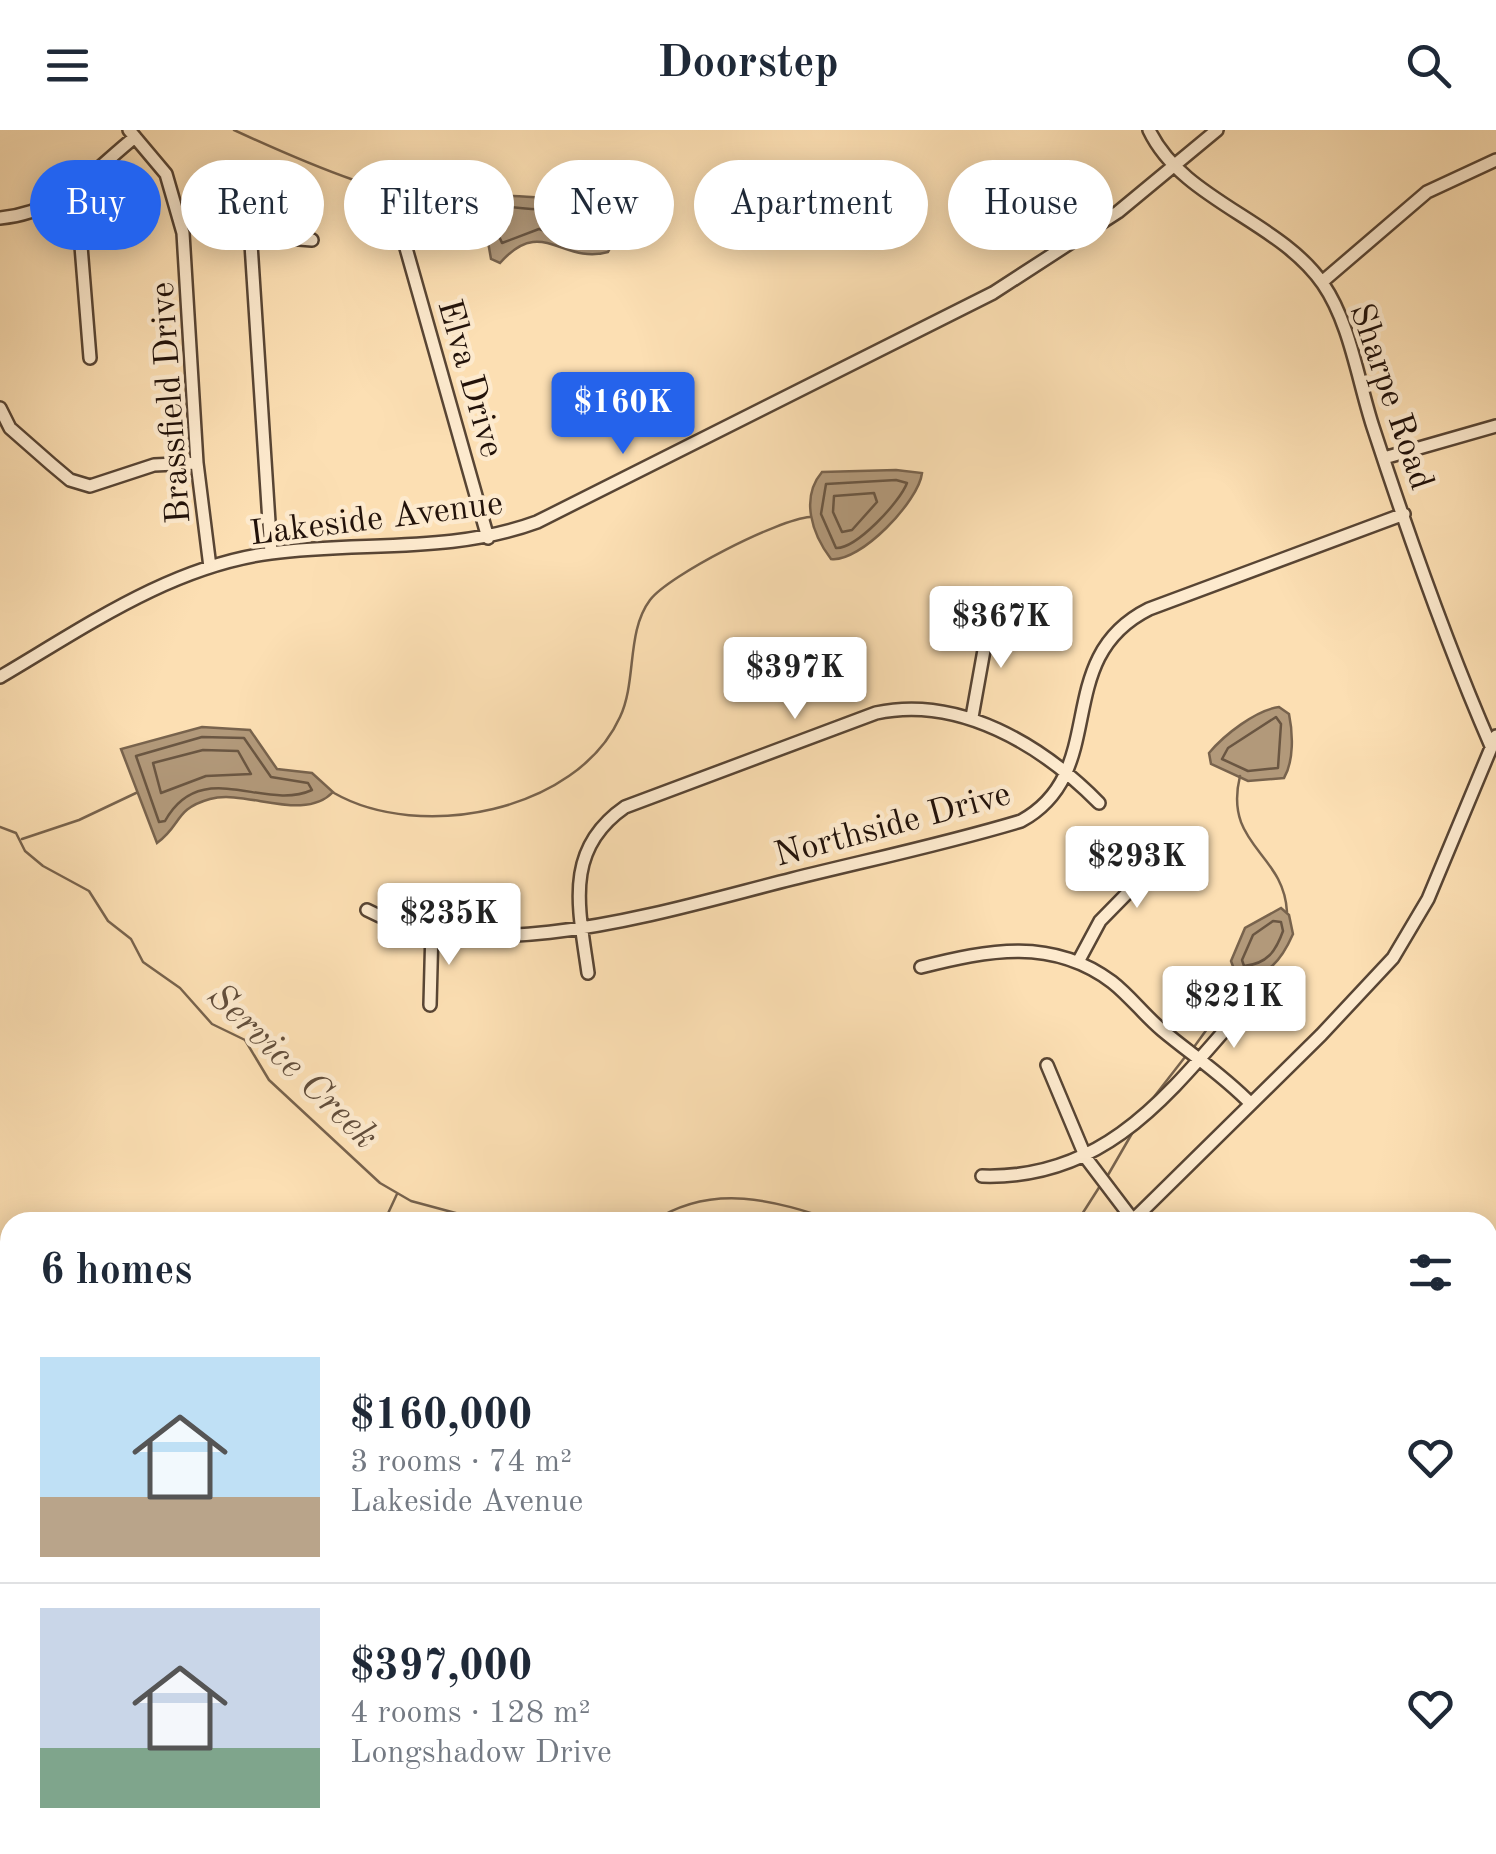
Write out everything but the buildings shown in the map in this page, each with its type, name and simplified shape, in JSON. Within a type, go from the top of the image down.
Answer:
[{"type":"street","name":"Sharpe Road","points":[[1149,130],[1176,166],[1296,256],[1322,282],[1339,318],[1404,514],[1494,741]]},
{"type":"street","name":"Lakeside Avenue","points":[[0,677],[146,593],[210,567],[271,553],[424,546],[488,538],[561,511],[992,293],[1113,215],[1217,130]]},
{"type":"street","points":[[103,160],[132,133]]},
{"type":"street","name":"Brassfield Drive","points":[[132,133],[166,174],[183,234],[197,463],[210,567]]},
{"type":"street","points":[[1322,282],[1427,192],[1496,160]]},
{"type":"street","points":[[0,218],[30,215]]},
{"type":"street","points":[[81,250],[90,358]]},
{"type":"street","points":[[251,250],[271,553]]},
{"type":"street","name":"Elva Drive","points":[[407,250],[488,538]]},
{"type":"street","points":[[0,408],[10,428],[70,480],[90,486],[154,465],[197,463]]},
{"type":"street","points":[[1384,458],[1496,426]]},
{"type":"street","name":"Northside Drive","points":[[366,910],[385,920],[467,935],[509,936],[582,928],[1021,821],[1050,797],[1066,773],[1080,731],[1092,670],[1101,650],[1120,627],[1149,609],[1404,514]]},
{"type":"street","points":[[972,716],[986,639],[984,624]]},
{"type":"street","points":[[588,974],[579,872],[590,839],[604,821],[625,807],[876,713],[899,708],[972,716],[1066,773],[1099,802]]},
{"type":"street","points":[[1141,1212],[1376,979],[1409,935],[1428,900],[1494,741]]},
{"type":"street","points":[[1078,962],[1100,921],[1148,872],[1164,846]]},
{"type":"street","points":[[430,1006],[432,928]]},
{"type":"street","points":[[921,968],[1009,949],[1039,951],[1078,962],[1115,984],[1159,1028],[1200,1058],[1250,1104]]},
{"type":"street","points":[[982,1176],[1037,1174],[1086,1158],[1120,1137],[1238,1016]]},
{"type":"street","points":[[1047,1066],[1086,1158],[1125,1212]]},
{"type":"water","points":[[514,197],[534,198],[534,242],[514,250]]},
{"type":"water","points":[[489,250],[514,250],[500,263],[491,259]]},
{"type":"water","points":[[572,250],[609,250],[592,254]]},
{"type":"water","points":[[822,472],[922,473],[911,499],[872,541],[843,558],[831,559],[818,539],[811,516],[811,493]]},
{"type":"water","points":[[1279,707],[1289,714],[1291,730],[1291,755],[1284,778],[1248,781],[1211,764],[1209,753],[1232,731],[1260,713]]},
{"type":"water","points":[[202,727],[250,730],[277,769],[312,773],[333,792],[307,805],[210,799],[190,808],[157,843],[121,749]]},
{"type":"water","points":[[1281,908],[1289,915],[1293,934],[1284,952],[1265,971],[1237,977],[1231,961],[1245,928]]},
{"type":"waterway","points":[[234,130],[344,176]]},
{"type":"waterway","points":[[334,793],[369,808],[409,815],[451,816],[493,809],[533,796],[569,776],[599,750],[620,717],[634,642],[650,600],[679,577],[726,550],[775,527],[810,517]]},
{"type":"waterway","points":[[1240,776],[1240,818],[1276,875],[1287,912]]},
{"type":"waterway","points":[[22,839],[79,820],[136,793]]},
{"type":"waterway","name":"Service Creek","points":[[0,827],[16,833],[25,851],[43,866],[89,891],[108,921],[131,939],[143,962],[180,988],[212,1024],[245,1040],[269,1080],[380,1183],[411,1201],[452,1212]]},
{"type":"waterway","points":[[1194,1047],[1223,1007],[1235,977]]},
{"type":"waterway","points":[[1150,1102],[1185,1057]]},
{"type":"waterway","points":[[1108,1175],[1134,1130]]},
{"type":"waterway","points":[[1083,1212],[1100,1186]]},
{"type":"waterway","points":[[389,1212],[397,1194]]},
{"type":"waterway","points":[[671,1212],[721,1199],[767,1202],[807,1212]]}]
